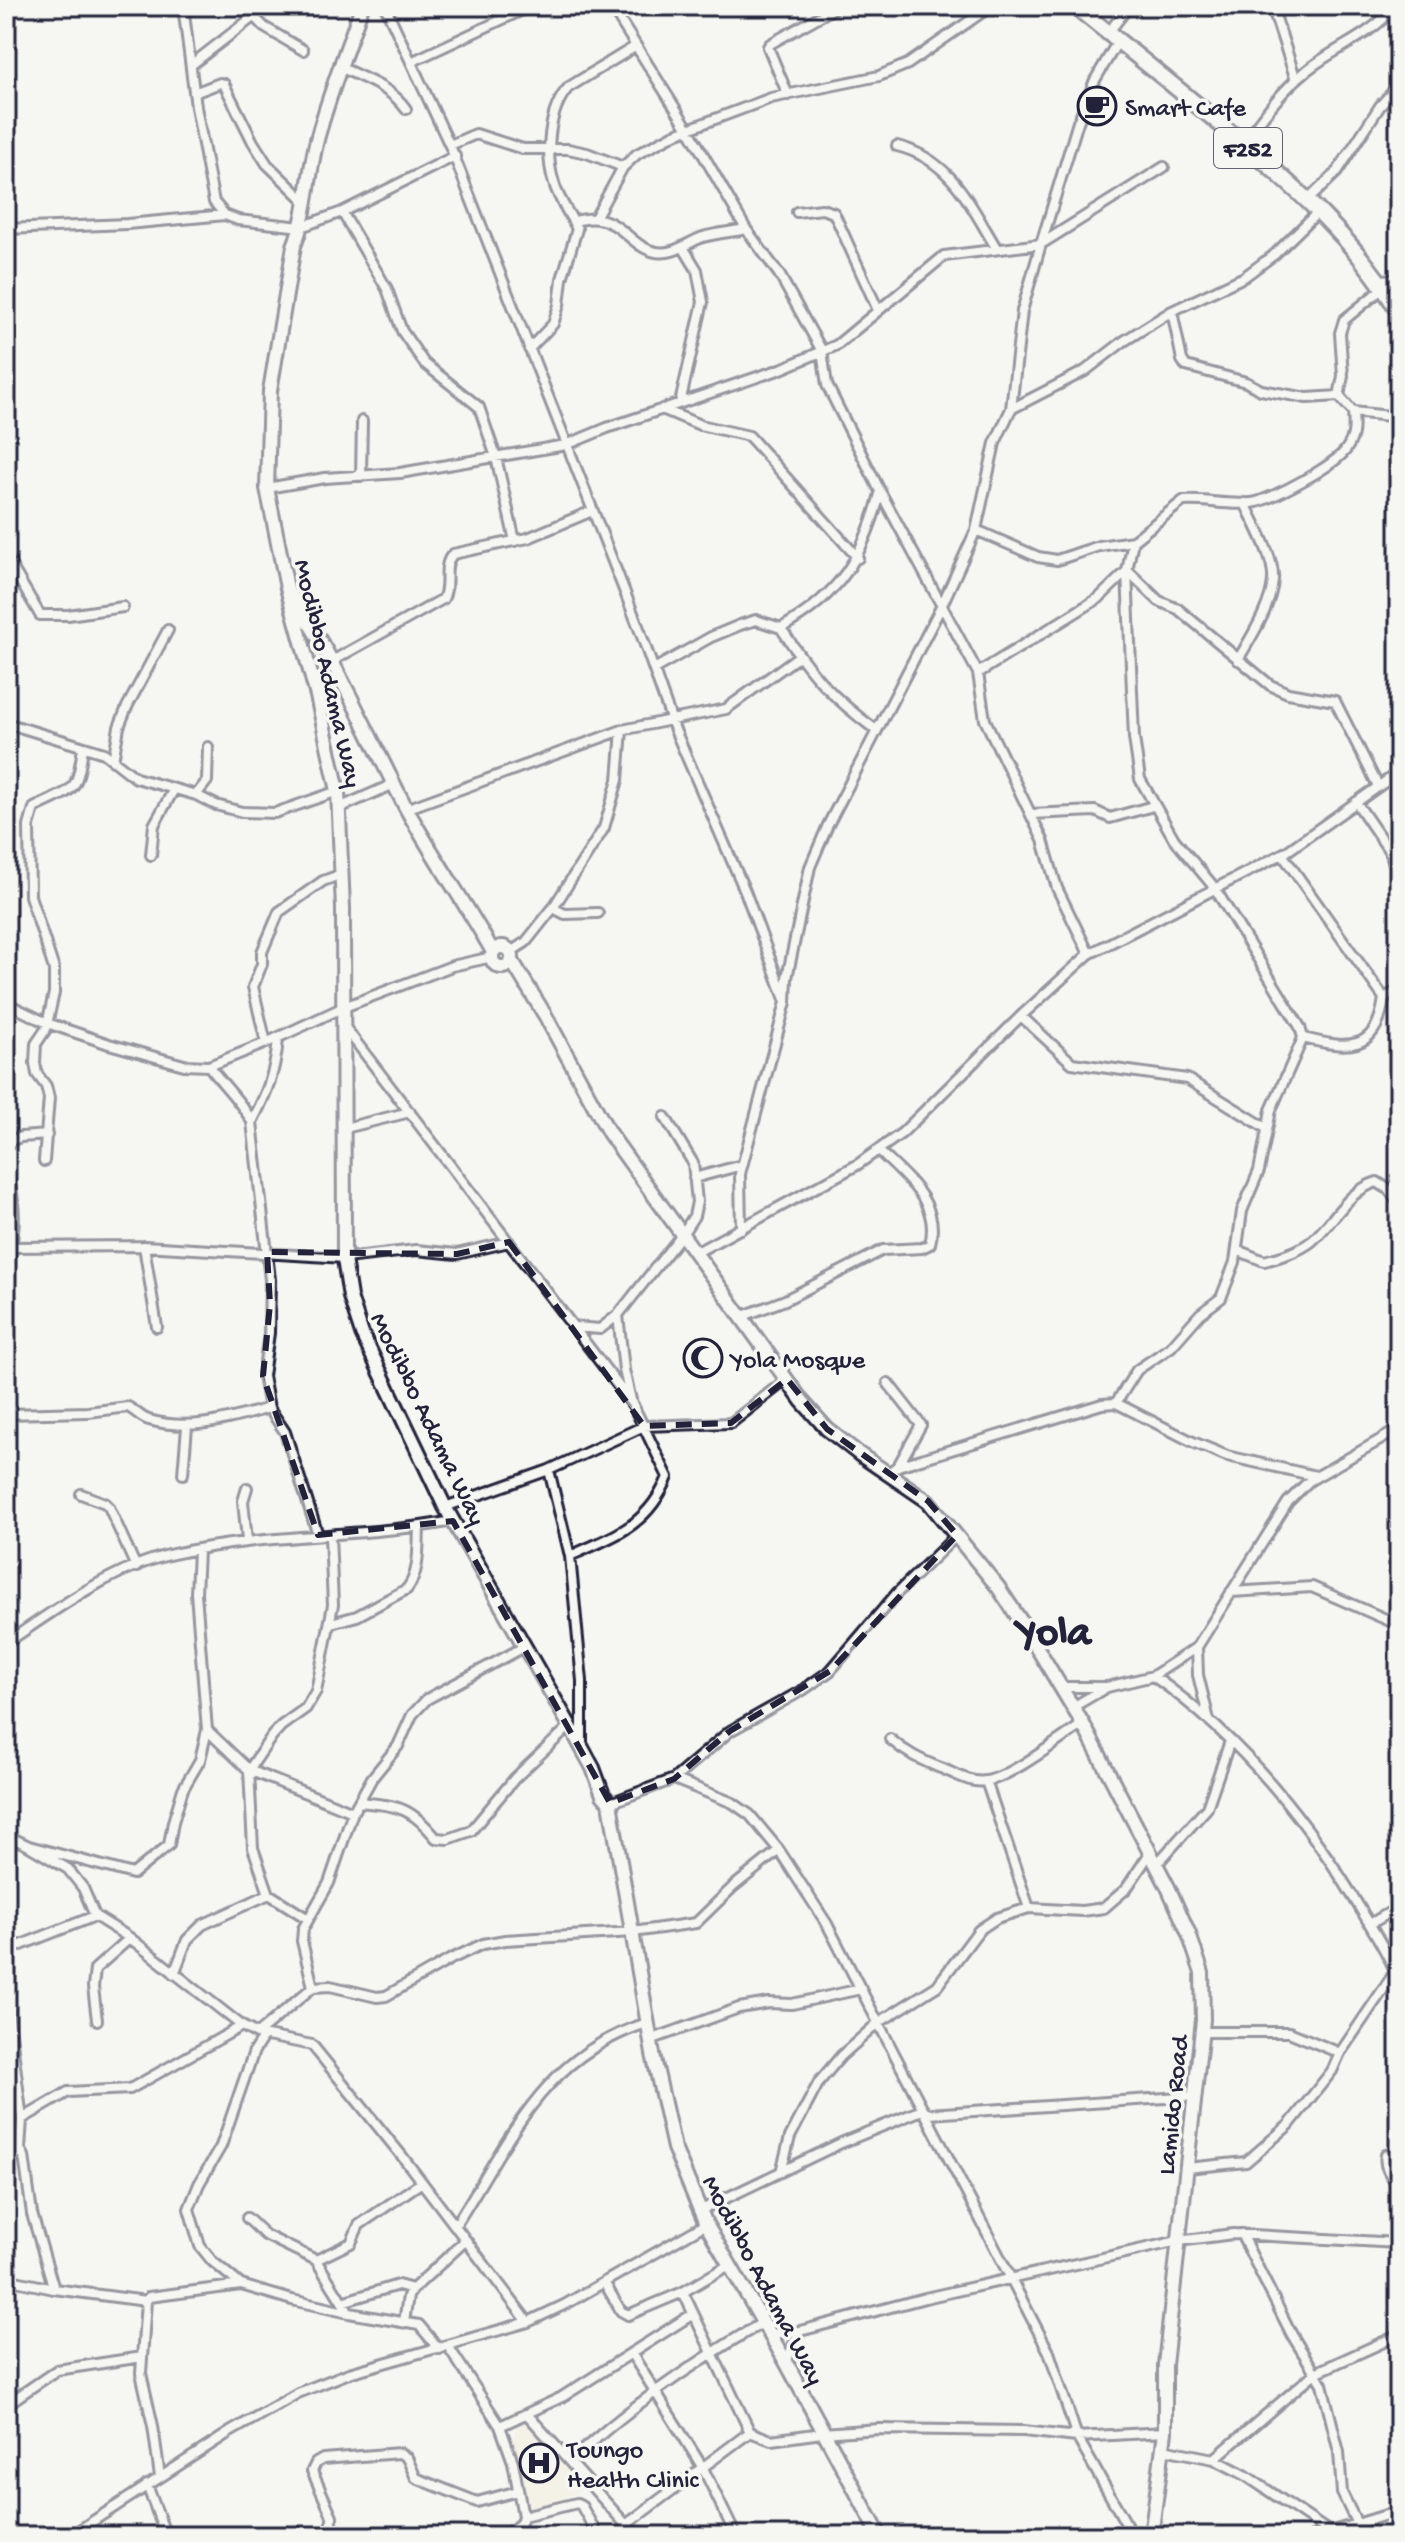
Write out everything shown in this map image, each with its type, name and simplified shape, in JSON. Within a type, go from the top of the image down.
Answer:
[{"type":"main road","name":"Modibbo Adama Way","points":[[362,6],[317,137],[301,227],[294,246],[270,391],[267,488],[287,588],[317,696],[338,791],[344,1007],[345,1258],[350,1297],[362,1334],[445,1507],[570,1726],[603,1795],[610,1803],[650,2040],[674,2148],[699,2211],[786,2362],[880,2536]]},
{"type":"main road","name":"F252","points":[[1075,6],[1308,200],[1359,253],[1399,312]]},
{"type":"main road","points":[[287,588],[332,661],[406,809],[475,921],[502,956]]},
{"type":"main road","name":"Lamido Road","points":[[502,956],[526,984],[609,1133],[787,1379],[827,1429],[892,1470],[928,1501],[998,1587],[1083,1724],[1189,1934],[1202,1973],[1204,1997],[1165,2365],[1165,2432],[1151,2536]]},
{"type":"street","points":[[183,6],[194,93],[214,202],[225,215]]},
{"type":"street","points":[[244,6],[253,17],[303,50]]},
{"type":"street","points":[[385,6],[455,156],[671,719],[745,891],[786,1002]]},
{"type":"street","points":[[411,62],[531,6]]},
{"type":"street","points":[[611,6],[689,130],[746,229],[779,274],[822,351],[827,385],[978,673],[985,720],[1043,840],[1057,888],[1089,954]]},
{"type":"street","points":[[788,95],[768,47],[838,6]]},
{"type":"street","points":[[595,218],[623,167],[637,154],[675,134],[771,98],[879,76],[908,64],[991,6]]},
{"type":"street","points":[[741,1229],[742,1165],[786,1002],[787,978],[810,867],[828,825],[941,607],[976,530],[995,443],[1011,409],[1022,311],[1041,244],[1078,122],[1129,6]]},
{"type":"street","points":[[1272,6],[1296,80]]},
{"type":"street","points":[[1379,6],[1388,14],[1399,16]]},
{"type":"street","points":[[1243,143],[1278,97],[1296,80],[1335,49],[1363,35],[1388,14]]},
{"type":"street","points":[[191,65],[253,17]]},
{"type":"street","points":[[529,349],[553,324],[577,229],[554,183],[551,126],[561,96],[569,87],[636,46]]},
{"type":"street","points":[[340,67],[390,91],[406,109]]},
{"type":"street","points":[[194,93],[224,84],[267,164],[304,200]]},
{"type":"street","points":[[1308,200],[1337,172],[1380,106],[1399,85]]},
{"type":"street","points":[[450,145],[476,134],[523,149],[568,149],[587,153],[623,167]]},
{"type":"street","points":[[897,146],[914,150],[947,171],[997,249]]},
{"type":"street","points":[[6,229],[127,224],[225,215],[238,220],[301,227],[342,212],[455,156]]},
{"type":"street","points":[[267,488],[325,478],[400,473],[566,445],[781,369],[837,345],[944,256],[1041,244],[1164,167]]},
{"type":"street","points":[[797,212],[822,209],[834,213],[878,310]]},
{"type":"street","points":[[1011,409],[1085,371],[1124,341],[1172,311],[1244,277],[1319,211]]},
{"type":"street","points":[[342,212],[387,289],[402,331],[424,363],[479,407],[496,457],[515,541]]},
{"type":"street","points":[[573,221],[595,218],[618,228],[641,249],[671,253],[702,238],[746,229]]},
{"type":"street","points":[[680,403],[703,302],[697,270],[683,247]]},
{"type":"street","points":[[1339,396],[1343,376],[1340,333],[1344,320],[1382,284],[1399,279]]},
{"type":"street","points":[[1172,311],[1186,366],[1246,382],[1261,390],[1307,398],[1339,396]]},
{"type":"street","points":[[976,530],[1049,561],[1099,546],[1133,541],[1183,501],[1254,503],[1291,487],[1337,460],[1346,451],[1354,432],[1353,412],[1339,396]]},
{"type":"street","points":[[662,409],[700,425],[749,436],[858,558]]},
{"type":"street","points":[[1353,412],[1399,417]]},
{"type":"street","points":[[361,476],[362,421]]},
{"type":"street","points":[[781,628],[835,588],[858,558],[870,533],[881,493]]},
{"type":"street","points":[[1238,660],[1255,629],[1274,578],[1269,557],[1245,503]]},
{"type":"street","points":[[332,661],[443,599],[447,564],[453,554],[515,541],[592,511]]},
{"type":"street","points":[[1116,1403],[1137,1370],[1171,1347],[1200,1314],[1221,1298],[1237,1250],[1242,1211],[1259,1171],[1271,1110],[1303,1038],[1300,1027],[1214,887],[1174,839],[1140,779],[1135,761],[1127,571],[1133,541]]},
{"type":"street","points":[[6,557],[40,615],[68,615],[123,607]]},
{"type":"street","points":[[978,673],[1099,598],[1127,571]]},
{"type":"street","points":[[1127,571],[1159,601],[1178,609],[1270,685],[1288,693],[1335,701],[1378,786]]},
{"type":"street","points":[[654,669],[711,637],[756,620],[781,628],[814,676],[844,706],[876,730]]},
{"type":"street","points":[[113,761],[119,727],[127,707],[168,630]]},
{"type":"street","points":[[406,809],[622,730],[726,709],[799,656]]},
{"type":"street","points":[[6,723],[104,753],[136,778],[242,812],[275,813],[338,791]]},
{"type":"street","points":[[6,1003],[47,1023],[159,1059],[184,1065],[209,1066],[344,1007],[452,966],[502,956],[526,942],[553,908],[604,828],[618,780],[622,730]]},
{"type":"street","points":[[196,795],[207,781],[208,747]]},
{"type":"street","points":[[44,1161],[49,1098],[35,1063],[36,1044],[46,1029],[54,993],[54,969],[30,896],[29,826],[34,808],[74,788],[83,748]]},
{"type":"street","points":[[697,1252],[857,1165],[902,1133],[1089,954],[1282,854],[1399,772]]},
{"type":"street","points":[[339,808],[394,784]]},
{"type":"street","points":[[151,855],[154,825],[173,791]]},
{"type":"street","points":[[1356,802],[1390,852],[1399,878]]},
{"type":"street","points":[[1031,814],[1095,811],[1110,818],[1153,806]]},
{"type":"street","points":[[1282,854],[1384,998],[1381,1022],[1368,1037],[1353,1045],[1338,1047],[1303,1038]]},
{"type":"street","points":[[266,1043],[253,987],[262,964],[262,952],[279,912],[323,881],[342,874]]},
{"type":"street","points":[[553,908],[565,914],[598,913]]},
{"type":"street","points":[[1384,998],[1399,990]]},
{"type":"street","points":[[1021,1016],[1072,1063],[1187,1079],[1266,1128]]},
{"type":"street","points":[[343,1024],[633,1405],[668,1477],[645,1515],[631,1528],[570,1556]]},
{"type":"street","points":[[252,1122],[271,1086],[278,1038]]},
{"type":"street","points":[[209,1066],[226,1090],[243,1106],[252,1122],[270,1304],[263,1376],[269,1408],[285,1432],[318,1535]]},
{"type":"street","points":[[345,1128],[410,1112]]},
{"type":"street","points":[[574,1327],[600,1329],[618,1315],[694,1216],[697,1202],[693,1163],[665,1117]]},
{"type":"street","points":[[6,1142],[21,1137],[47,1135]]},
{"type":"street","points":[[743,1316],[785,1300],[883,1250],[922,1248],[930,1244],[934,1230],[929,1206],[915,1187],[878,1150]]},
{"type":"street","points":[[694,1178],[742,1165]]},
{"type":"street","points":[[6,1172],[14,1201],[6,1279]]},
{"type":"street","points":[[1237,1250],[1264,1261],[1297,1251],[1331,1222],[1358,1189],[1377,1182],[1382,1183],[1399,1203]]},
{"type":"street","points":[[9,1246],[144,1246],[345,1258],[416,1250],[457,1254],[509,1242]]},
{"type":"street","points":[[144,1246],[157,1327]]},
{"type":"street","points":[[618,1315],[624,1370],[633,1405]]},
{"type":"street","points":[[445,1507],[549,1470],[644,1426],[731,1423],[787,1379]]},
{"type":"street","points":[[888,1383],[921,1425],[892,1470]]},
{"type":"street","points":[[892,1470],[1102,1404],[1116,1403],[1227,1456],[1316,1476]]},
{"type":"street","points":[[6,1414],[88,1412],[128,1407],[148,1420],[187,1427],[269,1408]]},
{"type":"street","points":[[183,1474],[187,1427]]},
{"type":"street","points":[[1062,1687],[1107,1687],[1153,1676],[1197,1647],[1288,1502],[1316,1476],[1399,1429]]},
{"type":"street","points":[[549,1470],[570,1556],[582,1681],[582,1749]]},
{"type":"street","points":[[247,1488],[243,1501],[247,1540]]},
{"type":"street","points":[[81,1494],[109,1507],[136,1567]]},
{"type":"street","points":[[6,1643],[86,1589],[172,1554],[247,1540],[419,1527],[453,1521]]},
{"type":"street","points":[[331,1623],[357,1616],[407,1589],[418,1559],[419,1527]]},
{"type":"street","points":[[308,1919],[269,1894],[253,1848],[249,1770],[281,1726],[312,1701],[331,1623],[330,1535]]},
{"type":"street","points":[[610,1803],[674,1779],[730,1731],[803,1690],[830,1671],[897,1593],[957,1535]]},
{"type":"street","points":[[29,1846],[133,1874],[169,1845],[183,1789],[200,1760],[207,1730],[196,1593],[198,1551]]},
{"type":"street","points":[[1231,1592],[1312,1587],[1390,1621],[1399,1628]]},
{"type":"street","points":[[313,1987],[302,1941],[303,1929],[329,1883],[353,1812],[372,1778],[398,1746],[412,1715],[427,1699],[524,1647]]},
{"type":"street","points":[[1197,1647],[1198,1675],[1209,1720]]},
{"type":"street","points":[[1153,1676],[1209,1720],[1274,1787],[1319,1842],[1370,1924],[1397,1976],[1340,2053],[1332,2071],[1289,2125],[1246,2162],[1187,2168]]},
{"type":"street","points":[[1073,1707],[1107,1687]]},
{"type":"street","points":[[890,1739],[922,1762],[970,1780],[986,1781],[1020,1765],[1083,1724]]},
{"type":"street","points":[[359,1802],[411,1811],[436,1838],[463,1835],[478,1824],[515,1778],[570,1726]]},
{"type":"street","points":[[207,1730],[249,1770],[353,1812]]},
{"type":"street","points":[[781,2172],[790,2137],[819,2082],[841,2056],[878,2023],[937,1986],[979,1930],[997,1918],[1029,1908],[1082,1911],[1104,1908],[1207,1808],[1230,1741]]},
{"type":"street","points":[[674,1779],[733,1803],[750,1815],[779,1850],[827,1924],[1049,2352],[1077,2437],[1133,2536]]},
{"type":"street","points":[[986,1781],[1029,1908]]},
{"type":"street","points":[[6,1835],[68,1869],[83,1888],[95,1916]]},
{"type":"street","points":[[257,2034],[313,1987],[330,1986],[377,1997],[386,1996],[483,1944],[633,1932],[696,1923],[733,1887],[779,1850]]},
{"type":"street","points":[[174,1974],[187,1940],[202,1925],[269,1894]]},
{"type":"street","points":[[1370,1924],[1399,1907]]},
{"type":"street","points":[[6,1951],[95,1916],[104,1919],[242,2026],[263,2037],[254,2051],[221,2146],[199,2184],[189,2209],[200,2246],[212,2261],[241,2285],[349,2313],[419,2325],[444,2347],[500,2426],[513,2462],[523,2516],[521,2523],[505,2536]]},
{"type":"street","points":[[97,2020],[93,1987],[95,1969],[130,1938]]},
{"type":"street","points":[[650,2040],[739,2008],[769,2003],[792,2004],[861,1989]]},
{"type":"street","points":[[6,1995],[22,2119],[20,2149],[24,2156],[35,2226],[54,2289]]},
{"type":"street","points":[[455,2226],[546,2085],[568,2064],[600,2042],[647,2023]]},
{"type":"street","points":[[22,2119],[68,2092],[130,2089],[242,2026]]},
{"type":"street","points":[[1201,2032],[1289,2032],[1340,2053]]},
{"type":"street","points":[[257,2034],[312,2045],[422,2182],[528,2322]]},
{"type":"street","points":[[922,2110],[929,2114],[1195,2096]]},
{"type":"street","points":[[699,2211],[865,2132],[922,2110]]},
{"type":"street","points":[[6,2166],[20,2149]]},
{"type":"street","points":[[1399,2151],[1390,2153],[1385,2160],[1386,2167],[1399,2186]]},
{"type":"street","points":[[316,2260],[351,2243],[359,2225],[422,2182]]},
{"type":"street","points":[[247,2218],[265,2235],[316,2260],[349,2313]]},
{"type":"street","points":[[70,2536],[261,2413],[298,2393],[349,2373],[528,2322],[706,2224]]},
{"type":"street","points":[[1241,2234],[1292,2335],[1322,2384],[1339,2452],[1342,2493],[1357,2524],[1371,2536]]},
{"type":"street","points":[[770,2334],[800,2331],[1011,2278],[1178,2241],[1241,2234],[1399,2243]]},
{"type":"street","points":[[404,2322],[408,2296],[413,2289],[466,2240]]},
{"type":"street","points":[[604,2282],[625,2315],[683,2292],[729,2265]]},
{"type":"street","points":[[6,2279],[54,2289],[146,2301]]},
{"type":"street","points":[[160,2477],[141,2373],[146,2301],[149,2297],[241,2285]]},
{"type":"street","points":[[342,2302],[398,2285],[413,2289]]},
{"type":"street","points":[[683,2292],[750,2432],[771,2440],[879,2429],[1024,2431],[1077,2437],[1165,2432]]},
{"type":"street","points":[[500,2426],[562,2397],[693,2314]]},
{"type":"street","points":[[570,2462],[609,2426],[655,2391],[762,2323]]},
{"type":"street","points":[[786,2362],[800,2331]]},
{"type":"street","points":[[1214,2459],[1315,2373],[1399,2335]]},
{"type":"street","points":[[631,2353],[703,2468],[736,2536]]},
{"type":"street","points":[[6,2405],[57,2370],[142,2357]]},
{"type":"street","points":[[527,2414],[636,2536]]},
{"type":"street","points":[[627,2524],[750,2432]]},
{"type":"street","points":[[1163,2449],[1214,2459],[1245,2475],[1328,2531]]},
{"type":"street","points":[[332,2536],[332,2516],[312,2471],[316,2463],[323,2459],[400,2453],[407,2458],[416,2478],[477,2502],[518,2491]]},
{"type":"street","points":[[147,2485],[166,2536]]},
{"type":"street","points":[[523,2516],[577,2503],[598,2536]]},
{"type":"street","points":[[1314,2536],[1399,2511]]},
{"type":"highlighted area","points":[[509,1242],[644,1426],[731,1423],[787,1379],[827,1429],[928,1501],[957,1535],[830,1671],[730,1731],[674,1779],[610,1803],[453,1521],[318,1535],[263,1376],[270,1304],[267,1252],[457,1254]]},
{"type":"shaded area","name":"Toungo Health Clinic","points":[[525,2418],[589,2487],[529,2512],[509,2468],[517,2422]]},
{"type":"place","name":"Smart Cafe","points":[[1097,106]]},
{"type":"place","name":"Yola Mosque","points":[[703,1358]]},
{"type":"place","name":"Toungo Health Clinic","points":[[539,2463]]},
{"type":"district","name":"Yola","points":[[1054,1628]]}]
